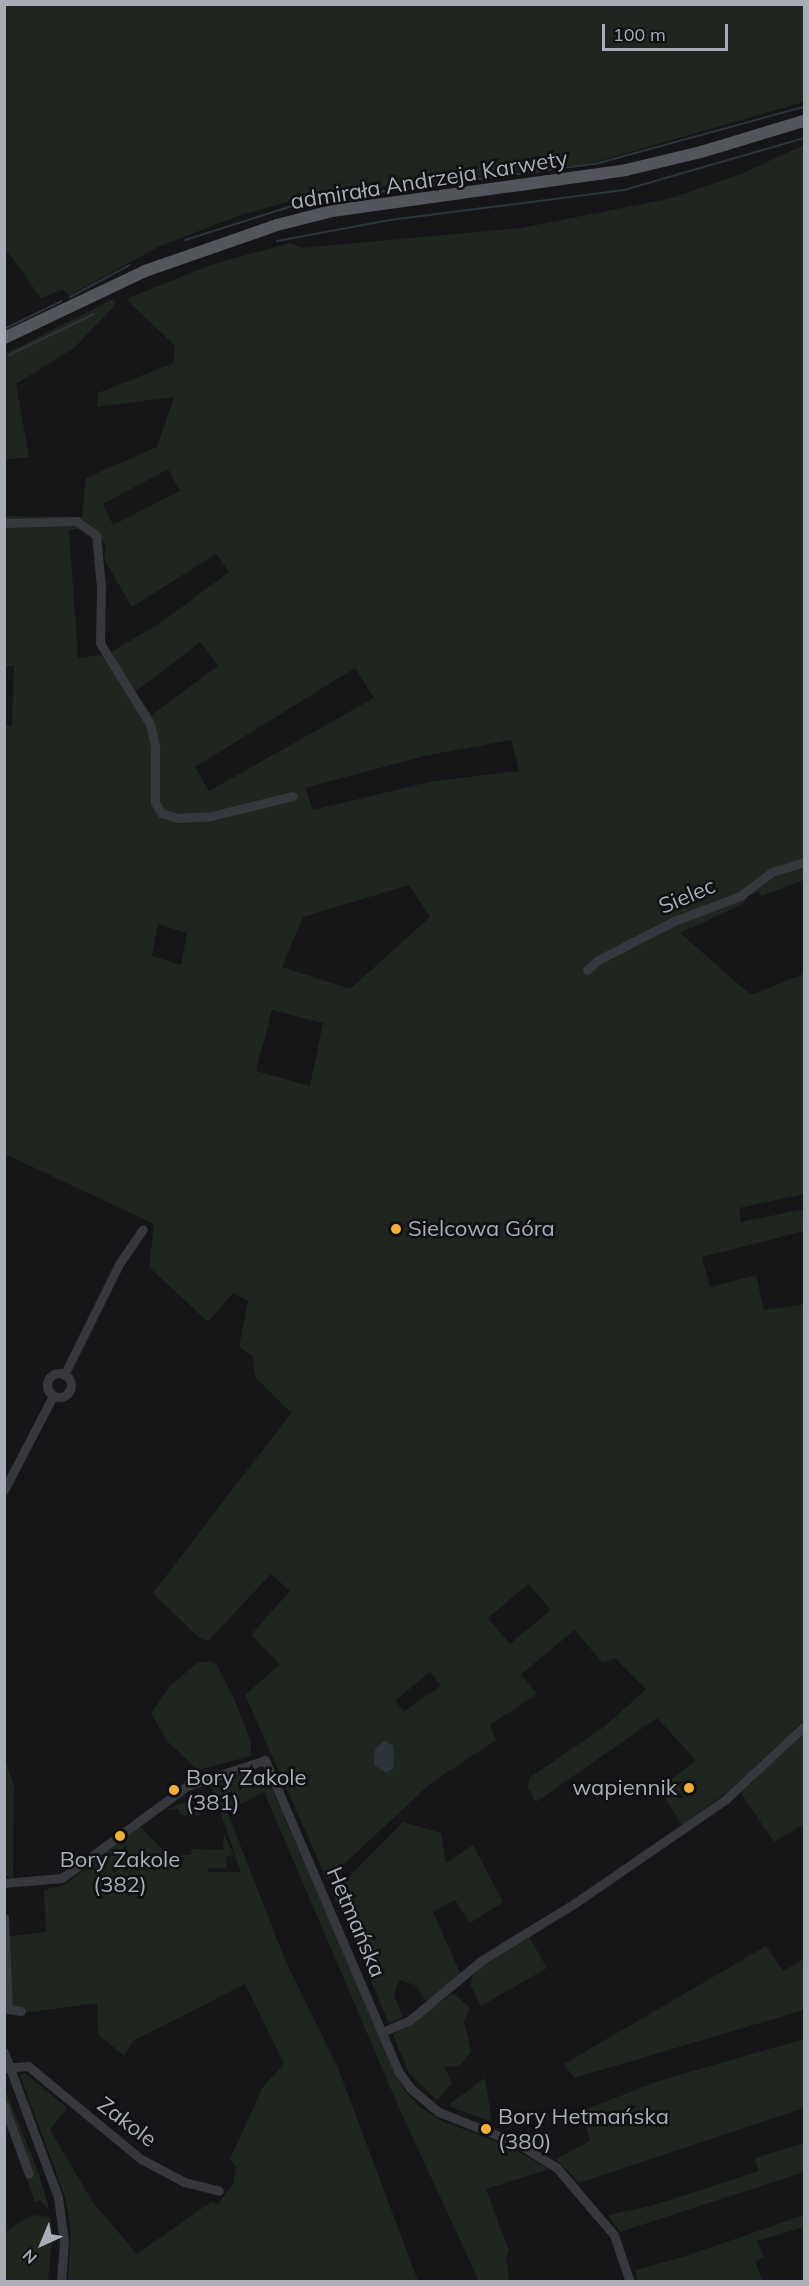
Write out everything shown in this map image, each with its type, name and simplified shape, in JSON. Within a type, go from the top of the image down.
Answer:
[{"type":"main road","name":"admirała Andrzeja Karwety","points":[[4,338],[145,271],[277,225],[332,211],[626,170],[701,152],[804,121]]},
{"type":"street","points":[[4,523],[76,521],[96,535],[101,587],[100,643],[150,724],[155,746],[155,802],[162,813],[177,818],[211,816],[293,796]]},
{"type":"street","name":"Sielec","points":[[587,970],[598,960],[674,921],[740,896],[772,872],[804,862]]},
{"type":"street","points":[[64,1375],[119,1264],[143,1229]]},
{"type":"street","points":[[4,1490],[53,1396],[48,1381],[55,1374],[64,1375],[70,1381],[70,1390],[63,1396],[53,1396]]},
{"type":"street","points":[[382,2032],[410,2020],[482,1960],[575,1903],[725,1800],[804,1726]]},
{"type":"street","name":"Hetmańska","points":[[4,1883],[62,1878],[188,1786],[265,1760],[399,2072],[427,2105],[531,2150],[566,2177],[614,2235],[630,2282]]},
{"type":"street","points":[[4,1918],[8,2009],[21,2011]]},
{"type":"street","points":[[4,2052],[7,2067],[32,2127],[60,2208],[64,2242],[61,2282]]},
{"type":"street","name":"Zakole","points":[[7,2067],[24,2064],[148,2164],[184,2182],[219,2191]]},
{"type":"street","points":[[4,2106],[29,2174]]},
{"type":"shaded area","points":[[5,4],[804,5],[804,102],[585,165],[310,196],[240,215],[158,247],[70,295],[62,290],[41,298],[5,248]]},
{"type":"shaded area","points":[[804,145],[804,880],[762,896],[758,892],[748,896],[743,904],[680,933],[751,995],[804,974],[804,1194],[739,1208],[741,1222],[804,1209],[804,1231],[702,1257],[710,1287],[756,1275],[764,1310],[804,1304],[804,1720],[731,1789],[682,1825],[659,1789],[696,1760],[657,1718],[536,1802],[528,1788],[529,1778],[604,1727],[646,1689],[615,1658],[602,1663],[575,1630],[521,1674],[537,1694],[490,1725],[496,1740],[431,1783],[327,1880],[245,1695],[280,1664],[251,1635],[290,1591],[271,1574],[208,1641],[199,1638],[153,1593],[291,1413],[256,1378],[252,1356],[239,1347],[248,1301],[233,1293],[208,1322],[149,1267],[154,1224],[5,1154],[4,726],[12,725],[14,666],[5,666],[4,516],[82,517],[86,478],[157,447],[174,397],[97,407],[98,393],[173,363],[175,346],[126,299],[210,265],[290,243],[301,248],[521,228],[672,198],[741,174]],"holes":[[[168,469],[180,491],[113,525],[103,504]],[[91,525],[106,545],[104,559],[132,607],[216,554],[229,572],[162,622],[108,654],[78,658],[69,531]],[[200,642],[218,666],[152,715],[135,692]],[[355,668],[374,698],[209,791],[195,767]],[[511,740],[519,771],[429,782],[313,810],[305,788],[424,756]],[[409,885],[430,917],[350,989],[282,967],[303,917]],[[158,924],[187,933],[181,965],[152,956]],[[272,1010],[323,1023],[310,1086],[256,1071]],[[528,1584],[551,1610],[510,1644],[488,1618]],[[430,1672],[441,1686],[404,1711],[395,1701]]]},
{"type":"shaded area","points":[[113,299],[116,304],[74,348],[16,384],[29,457],[5,460],[5,354]]},
{"type":"shaded area","points":[[211,1661],[217,1665],[235,1701],[251,1742],[251,1756],[198,1770],[167,1741],[151,1713],[170,1686],[197,1663]]},
{"type":"shaded area","points":[[804,1731],[804,1824],[774,1842],[741,1793]]},
{"type":"shaded area","points":[[384,1740],[393,1746],[394,1767],[387,1773],[374,1765],[375,1750]]},
{"type":"shaded area","points":[[4,1758],[14,1785],[13,1879],[5,1875]]},
{"type":"shaded area","points":[[249,1771],[268,1780],[404,2090],[421,2108],[442,2121],[506,2145],[549,2169],[486,2189],[509,2251],[506,2257],[509,2281],[479,2281],[399,2108],[264,1792],[227,1811],[285,1960],[338,2068],[418,2281],[68,2281],[71,2230],[65,2197],[20,2075],[25,2073],[67,2108],[50,2130],[94,2204],[137,2254],[211,2202],[218,2204],[233,2184],[236,2167],[230,2159],[263,2087],[284,2064],[245,1984],[133,2041],[124,2056],[98,2034],[97,2003],[9,2015],[5,1993],[4,1937],[46,1932],[44,1890],[64,1885],[140,1826],[168,1855],[190,1855],[192,1849],[223,1850],[224,1834],[234,1855],[226,1857],[227,1868],[207,1868],[208,1872],[241,1872],[211,1786]]},
{"type":"shaded area","points":[[196,1797],[200,1816],[181,1815],[177,1809],[166,1810]]},
{"type":"shaded area","points":[[403,1822],[441,1833],[446,1863],[473,1845],[503,1902],[470,1923],[455,1900],[433,1912],[461,1975],[426,2001],[415,1985],[399,1980],[394,1995],[403,2017],[389,2023],[333,1893]]},
{"type":"shaded area","points":[[528,1935],[547,1968],[481,2006],[470,1984],[474,1972]]},
{"type":"shaded area","points":[[766,1946],[783,1971],[804,1959],[804,2010],[574,2078],[564,2064]]},
{"type":"shaded area","points":[[453,1993],[470,2008],[464,2021],[471,2052],[459,2066],[445,2067],[452,2084],[437,2100],[409,2073],[393,2035]]},
{"type":"shaded area","points":[[804,2039],[804,2108],[579,2183],[556,2159],[590,2141],[582,2111],[658,2081]]},
{"type":"shaded area","points":[[485,2078],[492,2122],[451,2107],[451,2103]]},
{"type":"shaded area","points":[[4,2087],[39,2174],[49,2209],[40,2200],[35,2202],[5,2117]]},
{"type":"shaded area","points":[[804,2143],[804,2172],[620,2232],[608,2215],[651,2206],[759,2171],[755,2158]]},
{"type":"shaded area","points":[[31,2215],[50,2217],[53,2233],[48,2281],[5,2281],[5,2233]]},
{"type":"shaded area","points":[[804,2215],[804,2227],[757,2241],[764,2257],[755,2262],[763,2281],[637,2281],[635,2270],[683,2257]]},
{"type":"waterway","points":[[185,240],[289,207],[332,198],[595,164],[804,107]]},
{"type":"waterway","points":[[277,241],[390,220],[624,190],[804,138]]},
{"type":"waterway","points":[[70,297],[130,265]]},
{"type":"waterway","points":[[4,329],[62,301]]},
{"type":"waterway","points":[[9,355],[94,314]]},
{"type":"place","name":"Sielcowa Góra","points":[[396,1229]]},
{"type":"place","name":"wapiennik","points":[[689,1788]]},
{"type":"place","name":"Bory Zakole (381)","points":[[174,1790]]},
{"type":"place","name":"Bory Zakole (382)","points":[[120,1836]]},
{"type":"place","name":"Bory Hetmańska (380)","points":[[486,2129]]}]
